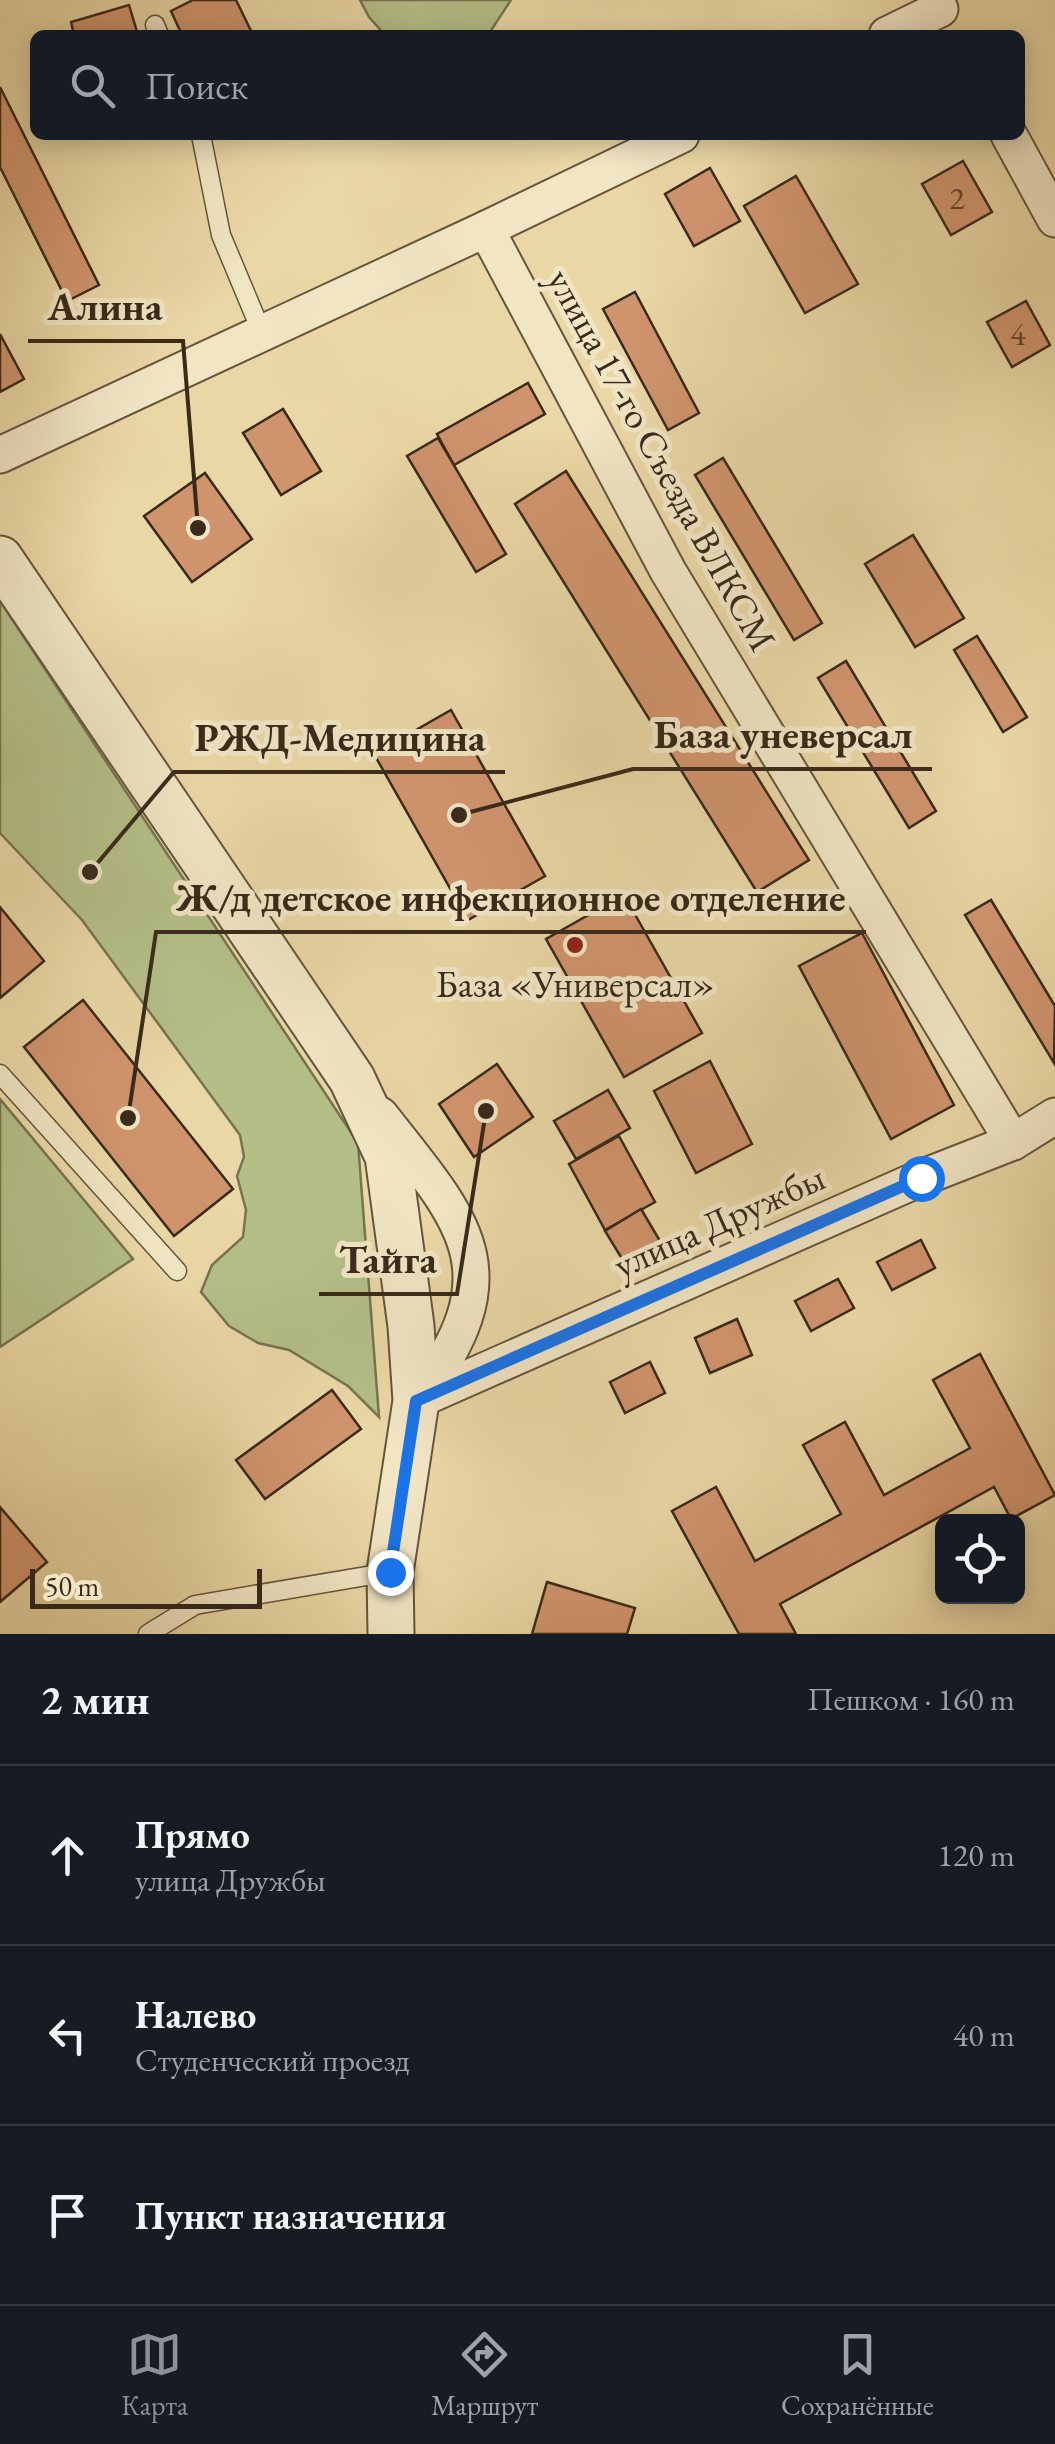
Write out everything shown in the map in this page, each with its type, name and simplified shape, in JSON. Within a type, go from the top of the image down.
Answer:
[{"type":"street","points":[[900,30],[943,15]]},
{"type":"street","points":[[0,454],[671,140]]},
{"type":"street","points":[[1012,140],[1055,219]]},
{"type":"street","name":"улица 17-го Съезда ВЛКСМ","points":[[486,229],[668,571],[1013,1142]]},
{"type":"street","points":[[0,559],[352,1079],[425,1172],[471,1252],[473,1288],[466,1316],[448,1358],[416,1401]]},
{"type":"street","points":[[352,1079],[388,1156],[416,1401],[390,1572],[390,1634]]},
{"type":"street","name":"улица Дружбы","points":[[416,1401],[921,1178],[1013,1142],[1055,1116]]},
{"type":"lane","points":[[203,140],[221,235],[262,333]]},
{"type":"lane","points":[[0,1074],[177,1271]]},
{"type":"lane","points":[[1013,1142],[1055,1136]]},
{"type":"lane","points":[[148,1634],[195,1605],[390,1572]]},
{"type":"green space","points":[[360,0],[511,0],[491,30],[381,30]]},
{"type":"green space","points":[[0,601],[358,1143],[379,1417],[348,1386],[289,1350],[258,1343],[229,1326],[201,1292],[212,1265],[243,1237],[246,1210],[237,1176],[244,1157],[240,1135],[82,920],[0,833]]},
{"type":"green space","points":[[0,1099],[133,1259],[0,1347]]},
{"type":"building","points":[[193,0],[236,0],[251,30],[180,30],[171,11]]},
{"type":"building","points":[[129,5],[136,30],[73,30],[71,22]]},
{"type":"building","points":[[0,87],[99,285],[67,301],[0,167]]},
{"type":"building","points":[[963,161],[992,212],[951,235],[922,184]]},
{"type":"building","points":[[710,168],[740,221],[694,246],[665,194]]},
{"type":"building","points":[[796,176],[858,284],[805,313],[744,206]]},
{"type":"building","points":[[635,292],[699,413],[668,430],[603,309]]},
{"type":"building","points":[[1026,301],[1050,345],[1012,367],[987,322]]},
{"type":"building","points":[[0,334],[24,379],[0,392]]},
{"type":"building","points":[[528,383],[545,414],[454,465],[437,434]]},
{"type":"building","points":[[283,409],[321,471],[281,495],[243,433]]},
{"type":"building","points":[[438,438],[506,554],[476,572],[407,456]]},
{"type":"building","points":[[723,458],[822,623],[794,640],[695,475]]},
{"type":"building","points":[[566,471],[809,860],[757,892],[515,504]]},
{"type":"building","points":[[205,473],[252,539],[192,582],[144,516]]},
{"type":"building","points":[[913,535],[964,618],[915,647],[865,564]]},
{"type":"building","points":[[977,636],[1027,717],[1003,732],[954,650]]},
{"type":"building","points":[[846,661],[936,811],[909,828],[818,678]]},
{"type":"building","points":[[451,710],[545,876],[468,920],[374,754]]},
{"type":"building","points":[[624,895],[702,1033],[624,1077],[546,939]]},
{"type":"building","points":[[991,900],[1055,1006],[1054,1063],[965,915]]},
{"type":"building","points":[[0,907],[44,961],[0,998]]},
{"type":"building","points":[[862,933],[954,1105],[891,1139],[799,966]]},
{"type":"building","points":[[83,1000],[233,1189],[174,1236],[24,1047]]},
{"type":"building","points":[[710,1061],[752,1144],[696,1173],[654,1091]]},
{"type":"building","points":[[497,1064],[533,1117],[474,1157],[439,1104]]},
{"type":"building","points":[[608,1090],[630,1128],[576,1159],[554,1121]]},
{"type":"building","points":[[619,1136],[655,1202],[605,1230],[569,1164]]},
{"type":"building","points":[[641,1209],[663,1246],[627,1267],[605,1231]]},
{"type":"building","points":[[921,1240],[935,1268],[892,1290],[877,1262]]},
{"type":"building","points":[[838,1279],[854,1308],[811,1331],[795,1301]]},
{"type":"building","points":[[737,1319],[752,1355],[710,1373],[695,1338]]},
{"type":"building","points":[[980,1354],[1055,1495],[1020,1514],[1008,1514],[994,1487],[945,1514],[935,1514],[935,1519],[780,1604],[796,1634],[739,1634],[672,1511],[716,1487],[755,1561],[841,1514],[803,1445],[845,1422],[884,1495],[970,1448],[933,1380]]},
{"type":"building","points":[[650,1362],[665,1393],[625,1413],[610,1382]]},
{"type":"building","points":[[332,1390],[361,1429],[265,1499],[236,1460]]},
{"type":"building","points":[[0,1507],[47,1562],[0,1602]]},
{"type":"building","points":[[547,1582],[635,1608],[627,1634],[532,1634]]},
{"type":"place","name":"Алина","points":[[198,528]]},
{"type":"place","name":"База уневерсал","points":[[459,815]]},
{"type":"place","name":"РЖД-Медицина","points":[[90,872]]},
{"type":"place","name":"База «Универсал»","points":[[575,945]]},
{"type":"place","name":"Тайга","points":[[486,1111]]},
{"type":"place","name":"Ж/д детское инфекционное отделение","points":[[128,1118]]},
{"type":"route","points":[[390,1572],[416,1401],[921,1178]]}]
